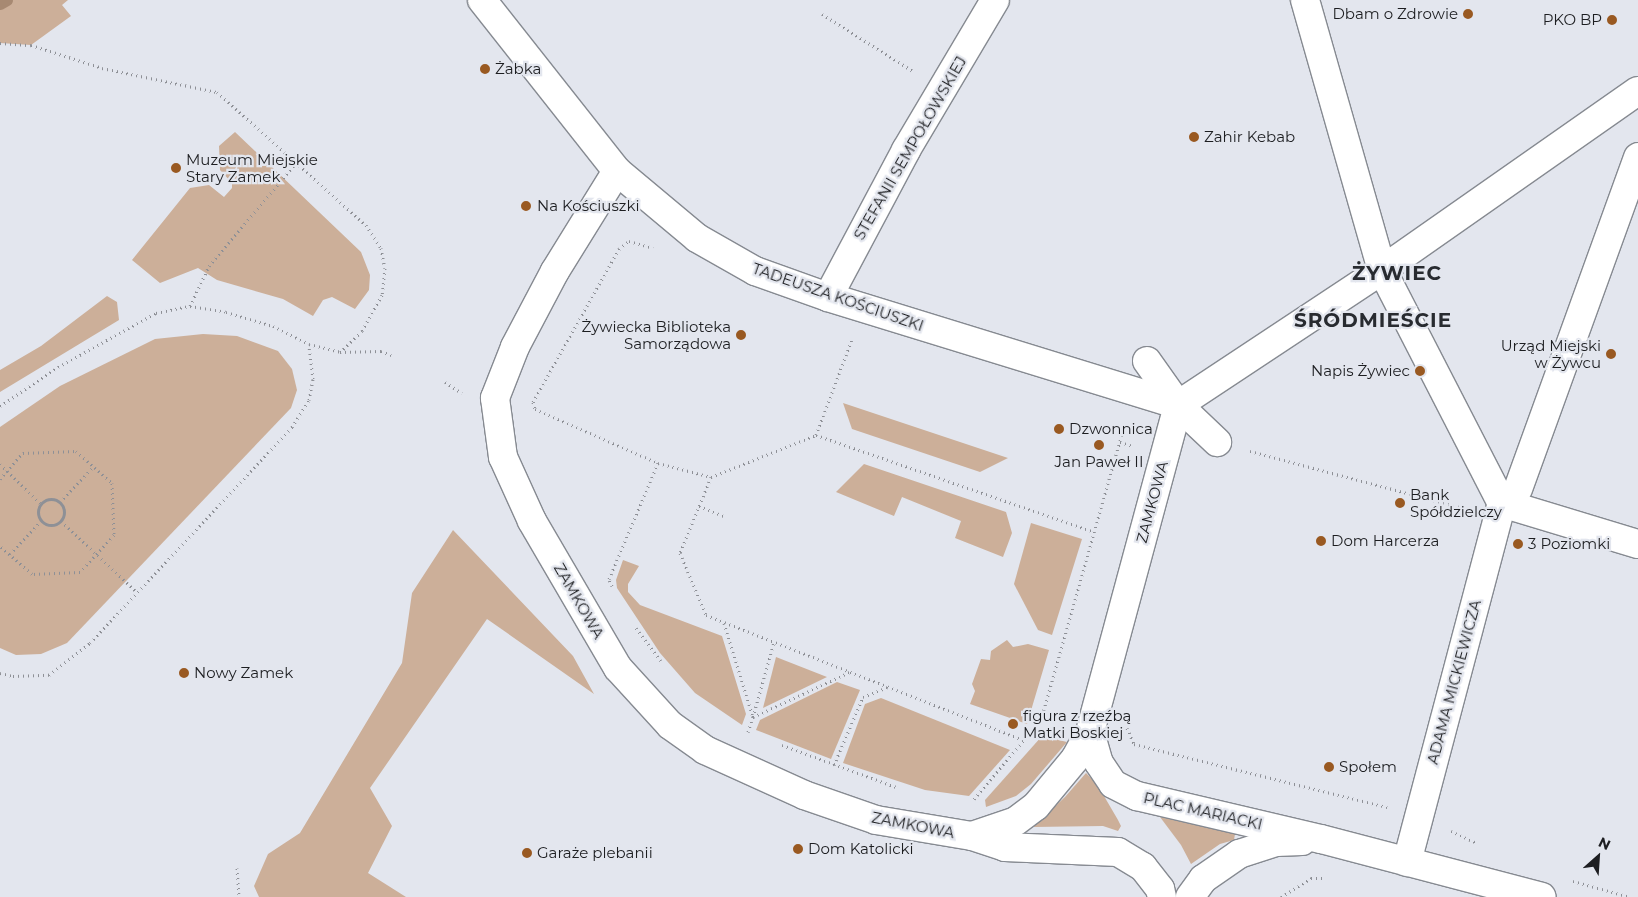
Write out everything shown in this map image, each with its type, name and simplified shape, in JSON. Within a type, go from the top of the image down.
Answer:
[{"type":"street","name":"TADEUSZA KOŚCIUSZKI","points":[[482,0],[617,171],[697,238],[754,271],[828,297],[1178,405]]},
{"type":"street","name":"STEFANII SEMPOŁOWSKIEJ","points":[[828,297],[906,150],[995,0]]},
{"type":"street","points":[[1305,0],[1382,270],[1506,503],[1638,544]]},
{"type":"street","points":[[1178,405],[1382,270],[1638,91]]},
{"type":"street","name":"ADAMA MICKIEWICZA","points":[[1407,862],[1506,503],[1638,157]]},
{"type":"street","name":"ZAMKOWA","points":[[617,171],[555,271],[515,348],[495,398],[503,457],[532,521],[618,668],[670,725],[705,750],[804,795],[876,820],[972,836],[1005,847],[1118,852],[1143,867],[1160,889],[1162,897]]},
{"type":"street","points":[[1147,361],[1178,405],[1217,442]]},
{"type":"street","name":"ZAMKOWA","points":[[972,836],[1016,822],[1036,806],[1075,759],[1090,732],[1178,405]]},
{"type":"street","name":"PLAC MARIACKI","points":[[1090,732],[1099,763],[1113,784],[1137,796],[1321,839],[1542,897]]},
{"type":"street","name":"PLAC MARIACKI","points":[[1190,897],[1203,879],[1239,854],[1276,842],[1321,839]]},
{"type":"path","points":[[822,14],[942,90]]},
{"type":"path","points":[[0,43],[31,45],[102,68],[217,92],[366,225],[381,248],[385,268],[382,295],[362,331],[340,352]]},
{"type":"path","points":[[190,306],[208,266],[296,163]]},
{"type":"path","points":[[0,406],[58,367],[156,313],[190,306],[226,312],[273,326],[309,344],[340,352],[381,351],[391,355]]},
{"type":"path","points":[[816,435],[853,337]]},
{"type":"path","points":[[0,673],[13,676],[49,675],[90,643],[292,427],[309,400],[313,380],[309,344]]},
{"type":"path","points":[[445,382],[469,396]]},
{"type":"path","points":[[527,401],[533,402],[535,409],[658,463],[711,477],[816,435],[1094,532]]},
{"type":"path","points":[[964,801],[972,801],[1041,720],[1120,442]]},
{"type":"path","points":[[1217,442],[1506,503]]},
{"type":"path","points":[[0,479],[23,453],[76,451],[112,483],[114,535],[80,572],[32,574],[0,546]]},
{"type":"path","points":[[614,593],[609,579],[658,463]]},
{"type":"path","points":[[0,464],[40,504]]},
{"type":"path","points":[[60,502],[94,466]]},
{"type":"path","points":[[711,477],[680,553],[706,615],[1024,740]]},
{"type":"path","points":[[50,498],[60,502],[65,511],[61,521],[51,526],[41,522],[37,512],[40,504],[50,498]]},
{"type":"path","points":[[699,506],[724,516]]},
{"type":"path","points":[[61,521],[137,592]]},
{"type":"path","points":[[10,554],[41,522]]},
{"type":"path","points":[[632,621],[663,664]]},
{"type":"path","points":[[724,622],[752,717]]},
{"type":"path","points":[[747,731],[774,642]]},
{"type":"path","points":[[752,717],[850,672]]},
{"type":"path","points":[[834,765],[863,697],[888,687]]},
{"type":"path","points":[[1128,724],[1127,729],[1134,744],[1419,815]]},
{"type":"path","points":[[740,728],[756,735]]},
{"type":"path","points":[[773,742],[902,789]]},
{"type":"path","points":[[237,868],[238,897]]},
{"type":"path","points":[[1281,897],[1311,878],[1331,879]]},
{"type":"shaded area","points":[[0,0],[68,0],[62,5],[71,16],[31,45],[0,43]]},
{"type":"shaded area","points":[[235,132],[361,252],[370,275],[369,290],[355,309],[332,297],[323,300],[313,316],[283,299],[217,280],[198,268],[160,283],[132,260],[190,188],[209,185],[224,197],[232,188],[232,183],[220,170],[219,146]]},
{"type":"shaded area","points":[[107,296],[117,302],[119,320],[0,392],[0,370],[41,346]]},
{"type":"shaded area","points":[[203,334],[237,336],[278,351],[292,369],[297,390],[291,408],[67,643],[41,654],[16,655],[0,648],[0,427],[60,386],[155,339]]},
{"type":"shaded area","points":[[843,403],[1008,458],[980,472],[852,429]]},
{"type":"shaded area","points":[[864,464],[1006,512],[1012,533],[1003,557],[955,538],[961,521],[902,497],[894,516],[836,492]]},
{"type":"shaded area","points":[[1031,523],[1082,539],[1052,635],[1038,630],[1014,584]]},
{"type":"shaded area","points":[[453,530],[573,656],[594,694],[487,619],[370,788],[392,826],[368,873],[406,897],[259,897],[254,886],[268,854],[300,833],[402,663],[412,593]]},
{"type":"shaded area","points":[[623,560],[639,566],[628,584],[628,592],[640,605],[722,636],[746,714],[742,725],[695,693],[660,653],[617,588],[616,580]]},
{"type":"shaded area","points":[[1007,640],[1013,647],[1028,644],[1049,650],[1027,724],[970,704],[975,691],[972,684],[981,659],[990,660],[991,651]]},
{"type":"shaded area","points":[[776,657],[827,677],[763,708]]},
{"type":"shaded area","points":[[837,682],[860,690],[831,759],[756,730],[760,720]]},
{"type":"shaded area","points":[[881,698],[1010,750],[969,796],[925,790],[843,763],[865,704]]},
{"type":"shaded area","points":[[1042,736],[1067,742],[1031,784],[1016,796],[986,807],[985,800]]},
{"type":"shaded area","points":[[1086,773],[1097,784],[1118,820],[1121,826],[1118,831],[1103,826],[1033,827],[1065,797]]},
{"type":"shaded area","points":[[1160,817],[1235,834],[1234,840],[1220,844],[1191,864],[1181,845]]},
{"type":"waterway","points":[[0,4],[7,0]]},
{"type":"place","name":"Dbam o Zdrowie","points":[[1468,14]]},
{"type":"place","name":"PKO BP","points":[[1612,20]]},
{"type":"place","name":"Żabka","points":[[485,69]]},
{"type":"place","name":"Zahir Kebab","points":[[1194,137]]},
{"type":"place","name":"Muzeum Miejskie Stary Zamek","points":[[176,168]]},
{"type":"place","name":"Na Kościuszki","points":[[526,206]]},
{"type":"place","name":"Żywiecka Biblioteka Samorządowa","points":[[741,335]]},
{"type":"place","name":"Urząd Miejski w Żywcu","points":[[1611,354]]},
{"type":"place","name":"Napis Żywiec","points":[[1420,371]]},
{"type":"place","name":"Dzwonnica","points":[[1059,429]]},
{"type":"place","name":"Jan Paweł II","points":[[1099,445]]},
{"type":"place","name":"Bank Spółdzielczy","points":[[1400,503]]},
{"type":"place","name":"Dom Harcerza","points":[[1321,541]]},
{"type":"place","name":"3 Poziomki","points":[[1518,544]]},
{"type":"place","name":"Nowy Zamek","points":[[184,673]]},
{"type":"place","name":"figura z rzeźbą Matki Boskiej","points":[[1013,724]]},
{"type":"place","name":"Społem","points":[[1329,767]]},
{"type":"place","name":"Dom Katolicki","points":[[798,849]]},
{"type":"place","name":"Garaże plebanii","points":[[527,853]]},
{"type":"district","name":"ŻYWIEC","points":[[1397,273]]},
{"type":"district","name":"ŚRÓDMIEŚCIE","points":[[1373,320]]}]
